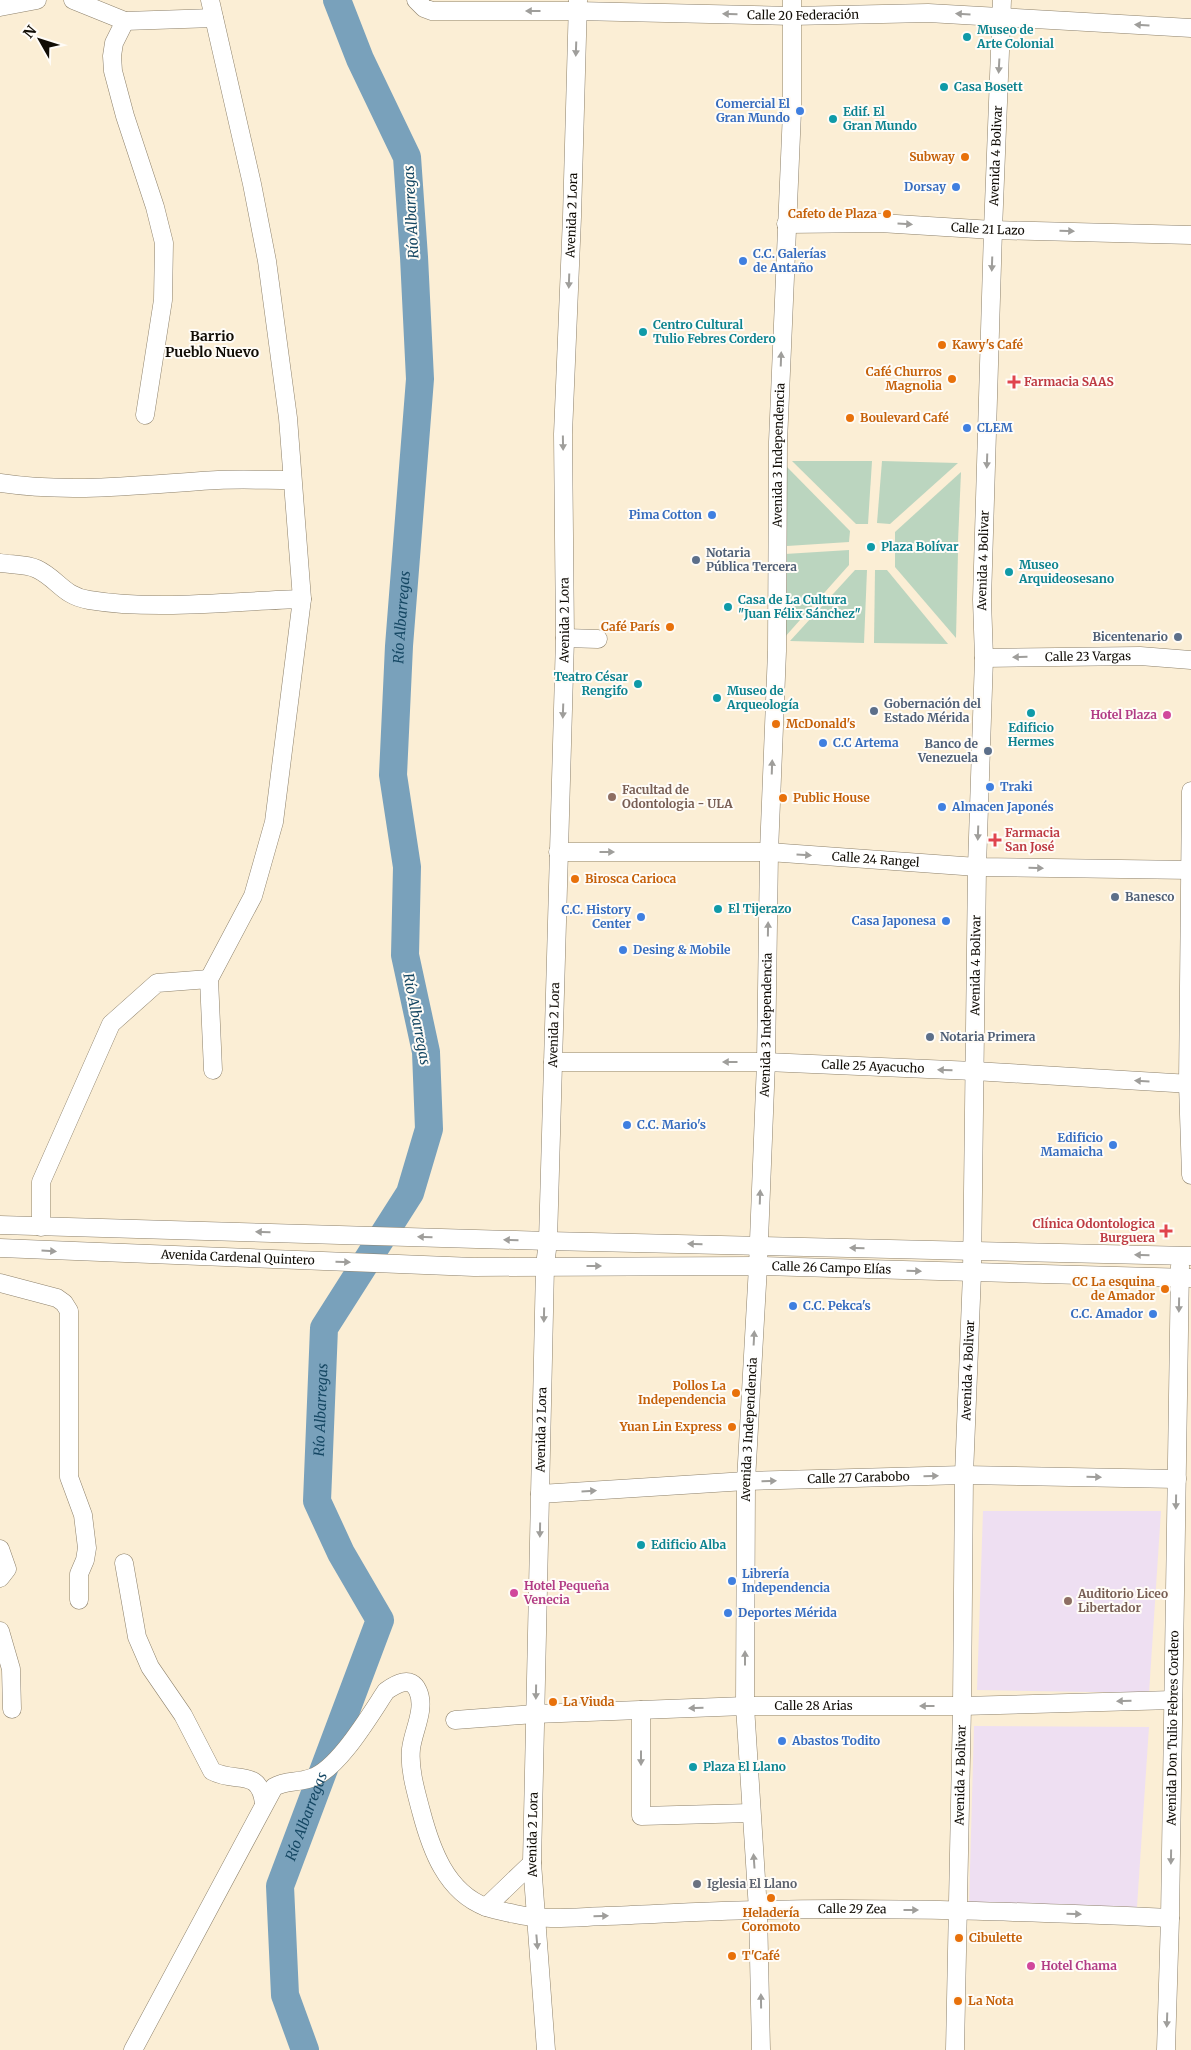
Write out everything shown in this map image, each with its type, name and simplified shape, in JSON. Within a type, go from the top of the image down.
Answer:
[{"type":"street","points":[[0,7],[37,0]]},
{"type":"street","points":[[73,0],[125,21],[214,18]]},
{"type":"street","points":[[210,0],[252,184],[266,261],[288,418],[291,480],[300,560],[302,598],[274,822],[253,896],[208,980],[213,1070]]},
{"type":"street","name":"Calle 20 Federación","points":[[416,2],[432,11],[578,5],[792,8],[928,13],[1002,8],[1191,28]]},
{"type":"street","name":"Avenida 2 Lora","points":[[546,2050],[532,1863],[545,1266],[548,1241],[565,638],[563,434],[578,5]]},
{"type":"street","name":"Avenida 3 Independencia","points":[[761,2050],[758,1910],[745,1706],[746,1481],[758,1266],[766,1062],[769,852],[777,651],[778,442],[792,111],[792,8]]},
{"type":"street","name":"Avenida 4 Bolivar","points":[[955,2050],[962,1706],[964,1475],[972,1273],[977,868],[984,658],[982,600],[1002,8]]},
{"type":"street","points":[[125,21],[114,43],[112,56],[113,71],[125,116],[155,207],[164,243],[165,274],[163,300],[145,415]]},
{"type":"street","name":"Calle 21 Lazo","points":[[786,224],[880,223],[993,230],[1191,235]]},
{"type":"street","points":[[0,483],[67,489],[219,480],[291,480]]},
{"type":"street","points":[[0,563],[26,566],[38,570],[69,594],[87,600],[137,605],[302,598]]},
{"type":"street","points":[[565,638],[598,639]]},
{"type":"street","name":"Calle 23 Vargas","points":[[984,658],[1140,656],[1191,660]]},
{"type":"street","points":[[1191,791],[1189,1084],[1191,1175]]},
{"type":"street","name":"Calle 24 Rangel","points":[[558,852],[769,852],[977,868],[1190,870]]},
{"type":"street","points":[[0,1225],[41,1227],[41,1182],[111,1024],[157,983],[208,980]]},
{"type":"street","name":"Calle 25 Ayacucho","points":[[553,1062],[766,1062],[974,1071],[1189,1084]]},
{"type":"street","name":"Calle 26 Campo Elías","points":[[41,1227],[1185,1256]]},
{"type":"street","name":"Avenida Cardenal Quintero","points":[[0,1248],[474,1267]]},
{"type":"street","name":"Avenida Don Tulio Febres Cordero","points":[[1166,2050],[1177,1479],[1185,1256]]},
{"type":"street","name":"Calle 26 Campo Elías","points":[[474,1267],[758,1266],[1185,1278]]},
{"type":"street","points":[[0,1283],[57,1298],[64,1303],[69,1312],[69,1477],[83,1516],[87,1548],[85,1560],[79,1574],[79,1600]]},
{"type":"street","name":"Calle 27 Carabobo","points":[[540,1494],[746,1481],[964,1475],[1177,1479]]},
{"type":"street","points":[[0,1549],[6,1568],[0,1578]]},
{"type":"street","points":[[124,1563],[137,1637],[150,1667],[183,1715],[212,1771],[221,1775],[246,1777],[255,1782],[262,1789],[264,1803],[133,2050]]},
{"type":"street","points":[[0,1631],[11,1669],[12,1709]]},
{"type":"street","name":"Calle 29 Zea","points":[[264,1803],[274,1787],[281,1782],[312,1778],[334,1763],[386,1692],[395,1684],[404,1682],[412,1684],[418,1691],[420,1702],[419,1718],[411,1749],[415,1788],[429,1840],[439,1863],[450,1881],[469,1898],[486,1907],[535,1919],[758,1910],[958,1910],[1170,1918]]},
{"type":"street","name":"Calle 28 Arias","points":[[455,1720],[535,1714],[745,1706],[962,1706],[1173,1700]]},
{"type":"street","points":[[641,1710],[641,1816],[751,1813]]},
{"type":"street","points":[[486,1907],[532,1863]]},
{"type":"shaded area","name":"Auditorio Liceo Libertador","points":[[983,1511],[1161,1511],[1149,1693],[977,1690]]},
{"type":"shaded area","points":[[974,1726],[1149,1727],[1137,1907],[969,1905]]},
{"type":"green space","points":[[792,461],[872,461],[868,524],[856,524]]},
{"type":"green space","points":[[882,461],[958,463],[890,524],[877,523]]},
{"type":"green space","points":[[787,467],[850,531],[849,542],[787,546]]},
{"type":"green space","points":[[961,472],[958,542],[895,544],[895,532]]},
{"type":"green space","points":[[849,550],[849,565],[784,638],[785,554]]},
{"type":"green space","points":[[895,550],[958,551],[956,638],[895,567]]},
{"type":"green space","points":[[855,570],[867,570],[864,643],[790,641]]},
{"type":"green space","points":[[875,570],[887,570],[948,644],[874,643]]},
{"type":"waterway","name":"Río Albarregas","points":[[305,2050],[285,1995],[280,1886],[380,1620],[341,1553],[317,1501],[324,1328],[410,1193],[429,1129],[426,1052],[405,955],[407,867],[393,775],[399,646],[420,379],[407,157],[360,59],[337,0]]},
{"type":"place","name":"Museo de Arte Colonial","points":[[967,37]]},
{"type":"place","name":"Casa Bosett","points":[[944,87]]},
{"type":"place","name":"Comercial El Gran Mundo","points":[[800,111]]},
{"type":"place","name":"Edif. El Gran Mundo","points":[[833,119]]},
{"type":"place","name":"Subway","points":[[965,157]]},
{"type":"place","name":"Dorsay","points":[[956,187]]},
{"type":"place","name":"Cafeto de Plaza","points":[[887,214]]},
{"type":"place","name":"C.C. Galerías de Antaño","points":[[743,261]]},
{"type":"place","name":"Centro Cultural Tulio Febres Cordero","points":[[643,332]]},
{"type":"place","name":"Kawy's Café","points":[[942,345]]},
{"type":"place","name":"Café Churros Magnolia","points":[[952,379]]},
{"type":"place","name":"Farmacia SAAS","points":[[1014,382]]},
{"type":"place","name":"Boulevard Café","points":[[850,418]]},
{"type":"place","name":"CLEM","points":[[967,428]]},
{"type":"place","name":"Pima Cotton","points":[[712,515]]},
{"type":"place","name":"Plaza Bolívar","points":[[871,547]]},
{"type":"place","name":"Notaria Pública Tercera","points":[[696,560]]},
{"type":"place","name":"Museo Arquideosesano","points":[[1009,572]]},
{"type":"place","name":"Casa de La Cultura \"Juan Félix Sánchez\"","points":[[728,607]]},
{"type":"place","name":"Café París","points":[[670,627]]},
{"type":"place","name":"Bicentenario","points":[[1178,637]]},
{"type":"place","name":"Teatro César Rengifo","points":[[638,684]]},
{"type":"place","name":"Museo de Arqueología","points":[[717,698]]},
{"type":"place","name":"Gobernación del Estado Mérida","points":[[874,711]]},
{"type":"place","name":"Edificio Hermes","points":[[1031,713]]},
{"type":"place","name":"Hotel Plaza","points":[[1167,715]]},
{"type":"place","name":"McDonald's","points":[[776,724]]},
{"type":"place","name":"C.C Artema","points":[[823,743]]},
{"type":"place","name":"Banco de Venezuela","points":[[988,751]]},
{"type":"place","name":"Traki","points":[[990,787]]},
{"type":"place","name":"Facultad de Odontologia - ULA","points":[[612,797]]},
{"type":"place","name":"Public House","points":[[783,798]]},
{"type":"place","name":"Almacen Japonés","points":[[942,807]]},
{"type":"place","name":"Farmacia San José","points":[[995,840]]},
{"type":"place","name":"Birosca Carioca","points":[[575,879]]},
{"type":"place","name":"Banesco","points":[[1115,897]]},
{"type":"place","name":"El Tijerazo","points":[[718,909]]},
{"type":"place","name":"C.C. History Center","points":[[641,917]]},
{"type":"place","name":"Casa Japonesa","points":[[946,921]]},
{"type":"place","name":"Desing & Mobile","points":[[623,950]]},
{"type":"place","name":"Notaria Primera","points":[[930,1037]]},
{"type":"place","name":"C.C. Mario's","points":[[627,1125]]},
{"type":"place","name":"Edificio Mamaicha","points":[[1113,1145]]},
{"type":"place","name":"Clínica Odontologica Burguera","points":[[1166,1231]]},
{"type":"place","name":"CC La esquina de Amador","points":[[1165,1289]]},
{"type":"place","name":"C.C. Pekca's","points":[[793,1306]]},
{"type":"place","name":"C.C. Amador","points":[[1153,1314]]},
{"type":"place","name":"Pollos La Independencia","points":[[736,1393]]},
{"type":"place","name":"Yuan Lin Express","points":[[732,1427]]},
{"type":"place","name":"Edificio Alba","points":[[641,1545]]},
{"type":"place","name":"Librería Independencia","points":[[732,1581]]},
{"type":"place","name":"Hotel Pequeña Venecia","points":[[514,1593]]},
{"type":"place","name":"Auditorio Liceo Libertador","points":[[1068,1601]]},
{"type":"place","name":"Deportes Mérida","points":[[728,1613]]},
{"type":"place","name":"La Viuda","points":[[553,1702]]},
{"type":"place","name":"Abastos Todito","points":[[782,1741]]},
{"type":"place","name":"Plaza El Llano","points":[[693,1767]]},
{"type":"place","name":"Iglesia El Llano","points":[[697,1884]]},
{"type":"place","name":"Heladería Coromoto","points":[[771,1898]]},
{"type":"place","name":"Cibulette","points":[[959,1938]]},
{"type":"place","name":"T'Café","points":[[732,1956]]},
{"type":"place","name":"Hotel Chama","points":[[1031,1966]]},
{"type":"place","name":"La Nota","points":[[958,2001]]},
{"type":"district","name":"Barrio Pueblo Nuevo","points":[[212,344]]}]
